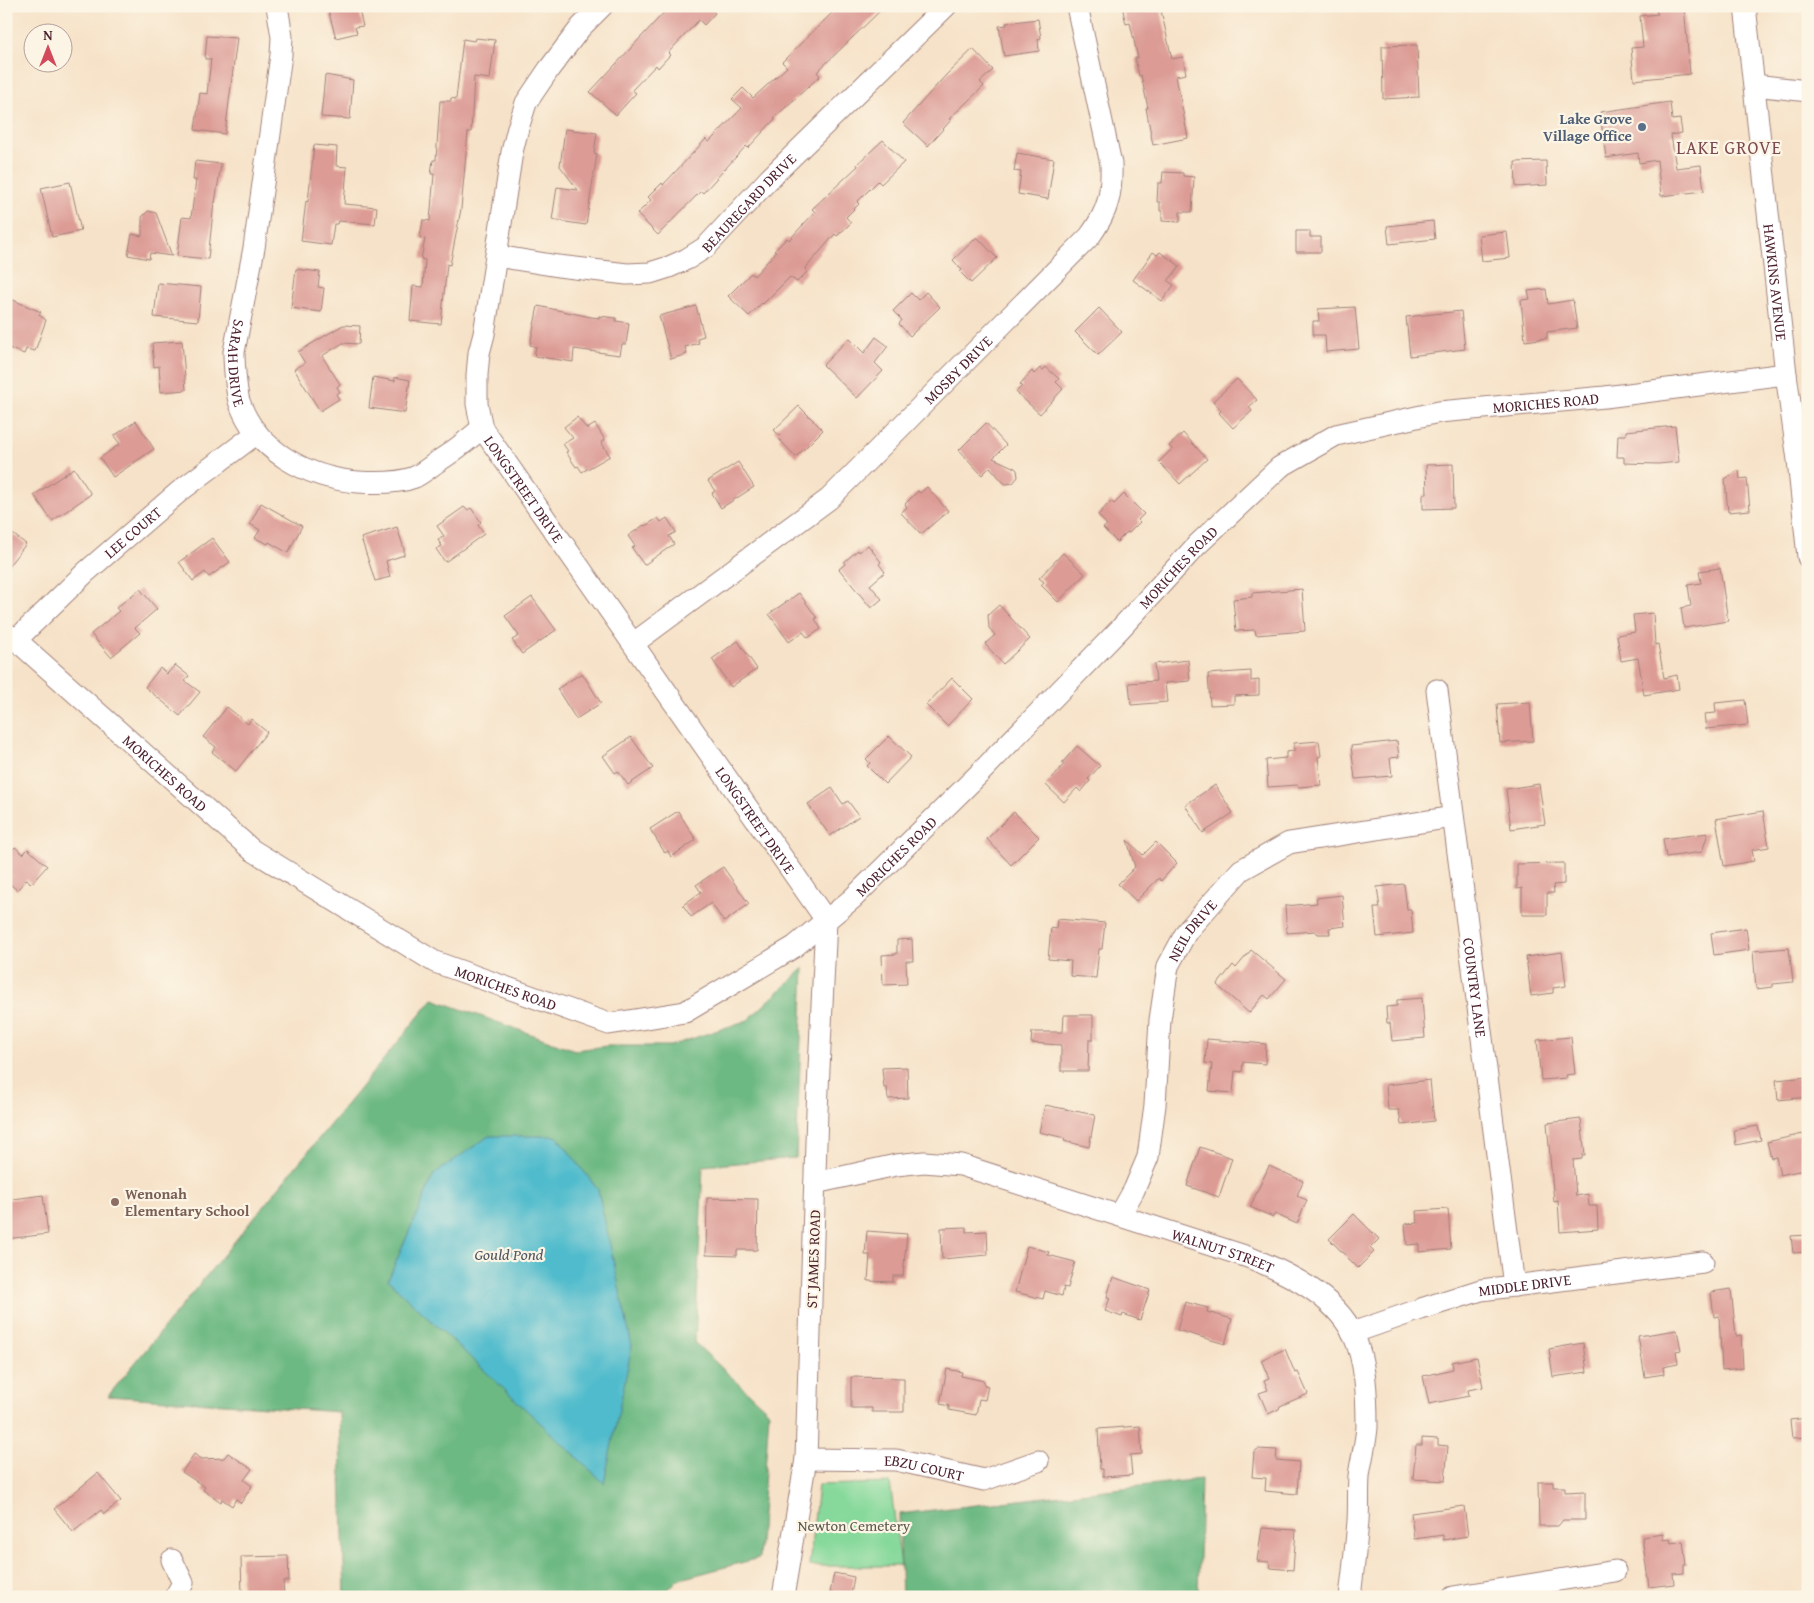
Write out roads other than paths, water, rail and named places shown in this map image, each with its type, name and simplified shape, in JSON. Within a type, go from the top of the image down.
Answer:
[{"type":"street","name":"SARAH DRIVE","points":[[277,6],[282,37],[282,55],[254,248],[234,352],[239,400],[246,417],[256,433],[294,465],[315,474],[372,483],[414,477],[449,455],[482,428]]},
{"type":"street","name":"LONGSTREET DRIVE","points":[[602,6],[581,27],[549,69],[526,104],[518,128],[512,152],[484,334],[479,353],[477,404],[482,428],[826,920]]},
{"type":"street","name":"BEAUREGARD DRIVE","points":[[496,256],[627,274],[650,273],[687,260],[706,247],[770,178],[946,6]]},
{"type":"street","name":"MOSBY DRIVE","points":[[634,643],[829,499],[1090,236],[1102,219],[1112,181],[1111,164],[1077,6]]},
{"type":"street","name":"HAWKINS AVENUE","points":[[1745,6],[1808,557]]},
{"type":"street","points":[[1754,85],[1808,90]]},
{"type":"street","name":"MORICHES ROAD","points":[[11,637],[252,850],[435,962],[609,1024],[685,1012],[794,947],[852,900],[972,781],[1120,630],[1197,545],[1280,467],[1336,436],[1439,412],[1605,398],[1786,374]]},
{"type":"street","name":"LEE COURT","points":[[11,637],[180,491],[256,433]]},
{"type":"street","name":"COUNTRY LANE","points":[[1437,690],[1514,1286]]},
{"type":"street","name":"NEIL DRIVE","points":[[1120,1215],[1134,1190],[1148,1157],[1155,1105],[1160,1020],[1168,966],[1187,931],[1242,870],[1289,843],[1453,817]]},
{"type":"street","name":"ST JAMES ROAD","points":[[783,1597],[806,1459],[817,1111],[826,920]]},
{"type":"street","name":"WALNUT STREET","points":[[815,1182],[896,1165],[924,1162],[961,1165],[1248,1257],[1282,1270],[1312,1289],[1338,1313],[1352,1333],[1360,1354],[1367,1428],[1359,1475],[1356,1596]]},
{"type":"street","name":"MIDDLE DRIVE","points":[[1352,1333],[1481,1290],[1703,1262]]},
{"type":"street","name":"EBZU COURT","points":[[806,1459],[896,1460],[984,1480],[1038,1461]]},
{"type":"street","points":[[172,1560],[183,1583],[175,1597]]},
{"type":"street","points":[[1454,1597],[1615,1571]]},
{"type":"water","name":"Gould Pond","points":[[489,1136],[557,1136],[598,1190],[632,1346],[604,1483],[388,1280],[434,1174]]},
{"type":"place","name":"Lake Grove Village Office","points":[[1642,127]]},
{"type":"place","name":"Wenonah Elementary School","points":[[115,1202]]},
{"type":"district","name":"LAKE GROVE","points":[[1729,147]]},
{"type":"park label","name":"Newton Cemetery","points":[[854,1525]]}]
